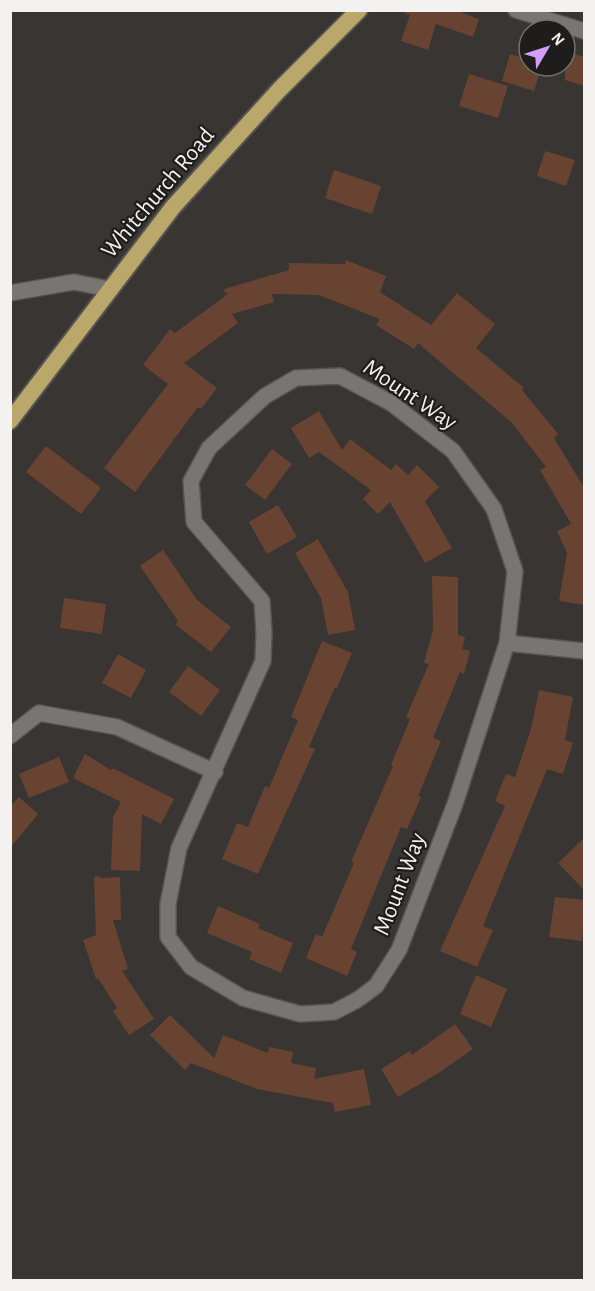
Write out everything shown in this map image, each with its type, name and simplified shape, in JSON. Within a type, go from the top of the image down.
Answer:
[{"type":"highway","name":"Whitchurch Road","points":[[10,421],[173,207],[279,90],[359,10]]},
{"type":"street","points":[[516,10],[585,31]]},
{"type":"street","points":[[10,293],[74,282],[109,289]]},
{"type":"street","name":"Mount Way","points":[[340,376],[391,403],[453,451],[494,509],[515,571],[507,642],[455,804],[399,950],[376,986],[357,1000],[334,1012],[300,1014],[243,998],[191,967],[168,937],[168,904],[179,848],[263,661],[264,633],[262,601],[194,522],[191,481],[209,448],[265,396],[296,378],[340,376]]},
{"type":"street","points":[[507,642],[585,651]]},
{"type":"street","points":[[10,736],[39,713],[117,727],[215,772]]},
{"type":"building","points":[[405,10],[455,10],[479,19],[473,37],[436,24],[428,50],[401,41],[410,15],[405,13]]},
{"type":"building","points":[[510,54],[517,56],[517,78],[538,78],[534,91],[502,81]]},
{"type":"building","points":[[577,55],[585,57],[585,86],[565,80],[565,78],[577,78]]},
{"type":"building","points":[[469,74],[508,86],[498,118],[459,106]]},
{"type":"building","points":[[545,151],[575,160],[566,186],[537,176]]},
{"type":"building","points":[[334,170],[381,186],[372,214],[325,198]]},
{"type":"building","points":[[346,260],[386,276],[380,292],[431,325],[457,293],[495,324],[476,348],[524,388],[522,390],[558,434],[554,438],[585,489],[585,605],[559,601],[567,553],[557,531],[571,524],[540,470],[546,467],[512,423],[418,343],[414,349],[376,325],[380,319],[319,295],[272,294],[274,302],[232,314],[238,323],[184,363],[217,388],[201,409],[198,407],[135,492],[104,468],[168,384],[143,365],[170,329],[175,333],[229,293],[225,293],[224,289],[289,270],[289,263],[345,264]]},
{"type":"building","points":[[319,411],[342,450],[350,439],[391,470],[396,464],[408,475],[417,465],[439,487],[425,501],[452,548],[425,563],[390,502],[378,514],[363,499],[371,490],[319,452],[309,458],[291,428]]},
{"type":"building","points":[[46,446],[101,488],[81,514],[26,472]]},
{"type":"building","points":[[272,449],[292,464],[265,500],[245,485]]},
{"type":"building","points":[[278,505],[297,537],[267,554],[249,522]]},
{"type":"building","points":[[318,539],[348,592],[355,630],[328,635],[321,598],[295,553]]},
{"type":"building","points":[[163,550],[197,600],[231,627],[211,652],[176,625],[178,621],[140,566]]},
{"type":"building","points":[[432,576],[458,577],[458,635],[465,637],[462,649],[470,651],[464,674],[460,672],[433,738],[441,741],[418,796],[421,797],[407,829],[401,827],[351,949],[357,952],[347,976],[306,958],[316,934],[322,937],[354,863],[351,862],[393,766],[391,765],[410,719],[406,717],[429,664],[424,663],[433,629]]},
{"type":"building","points":[[64,598],[106,604],[102,634],[60,628]]},
{"type":"building","points":[[322,641],[352,653],[309,747],[315,749],[258,874],[222,859],[237,823],[248,827],[265,786],[269,788],[298,720],[291,717]]},
{"type":"building","points":[[118,654],[146,670],[131,698],[102,683]]},
{"type":"building","points":[[188,666],[220,690],[201,716],[169,692]]},
{"type":"building","points":[[539,690],[573,697],[565,740],[573,743],[563,774],[547,769],[483,926],[493,930],[477,967],[440,951],[505,806],[495,801],[506,774],[515,777],[531,729]]},
{"type":"building","points":[[85,754],[111,770],[113,768],[174,799],[161,824],[142,814],[140,871],[111,870],[113,817],[121,802],[73,778]]},
{"type":"building","points":[[59,757],[69,782],[29,798],[19,774]]},
{"type":"building","points":[[19,797],[38,814],[10,848],[10,807]]},
{"type":"building","points":[[585,837],[585,891],[558,863]]},
{"type":"building","points":[[99,876],[100,878],[120,877],[121,920],[113,920],[128,969],[122,971],[154,1019],[129,1035],[113,1011],[117,1008],[98,978],[96,979],[83,940],[96,935],[94,877]]},
{"type":"building","points":[[555,897],[585,900],[582,941],[549,937]]},
{"type":"building","points":[[218,906],[260,924],[258,928],[293,943],[281,973],[249,959],[252,952],[207,933]]},
{"type":"building","points":[[476,975],[507,989],[491,1027],[460,1014]]},
{"type":"building","points":[[170,1015],[214,1058],[223,1035],[268,1053],[269,1047],[293,1052],[291,1063],[316,1068],[314,1079],[364,1069],[371,1105],[335,1112],[333,1103],[257,1089],[191,1063],[185,1070],[150,1035]]},
{"type":"building","points":[[455,1024],[473,1049],[398,1097],[381,1069],[410,1051],[412,1055]]}]
